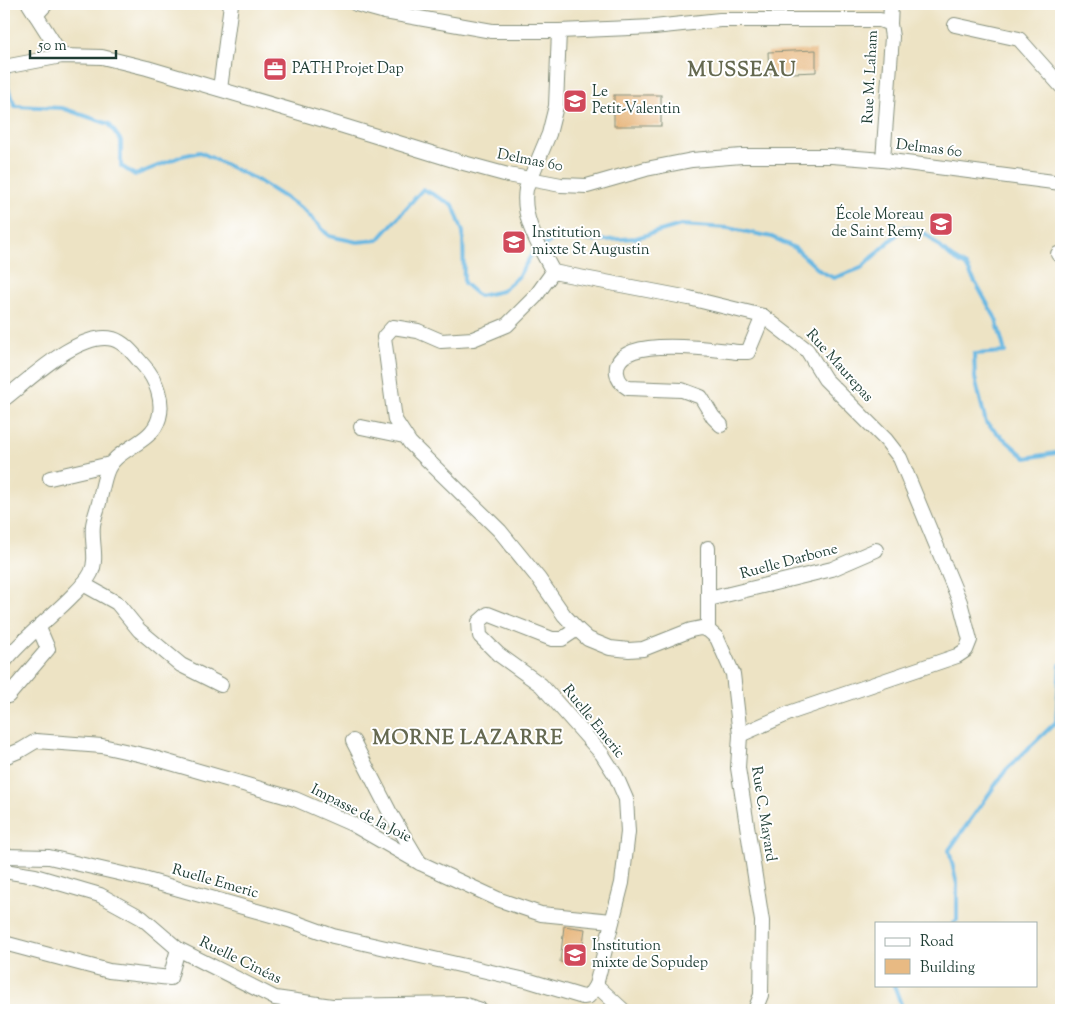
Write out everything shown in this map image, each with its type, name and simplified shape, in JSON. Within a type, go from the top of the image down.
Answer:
[{"type":"street","points":[[46,4],[32,9],[62,56]]},
{"type":"street","points":[[220,89],[231,4]]},
{"type":"street","name":"Rue M. Laham","points":[[356,4],[385,12],[492,31],[654,28],[720,20],[880,20],[890,24],[892,37],[883,160]]},
{"type":"street","points":[[890,24],[891,4]]},
{"type":"street","points":[[955,25],[1019,39],[1061,86]]},
{"type":"street","points":[[559,31],[556,106],[549,134],[524,198],[525,210],[536,240],[553,272],[535,297],[507,325],[474,339],[441,341],[418,331],[394,328],[384,337],[395,420],[410,443],[500,531],[539,579],[564,615],[577,629],[588,639],[610,648],[643,649],[691,630],[701,628],[708,630],[708,548]]},
{"type":"street","name":"Delmas 60","points":[[4,67],[62,56],[102,57],[220,89],[460,162],[508,175],[561,185],[587,186],[670,163],[714,157],[832,156],[883,160],[1061,183]]},
{"type":"street","name":"Rue Maurepas","points":[[553,272],[689,298],[763,316],[807,350],[825,379],[886,440],[900,458],[960,602],[970,640],[966,650],[957,656],[792,712],[740,735]]},
{"type":"street","points":[[721,425],[713,417],[701,397],[682,390],[628,388],[622,384],[617,372],[618,364],[622,358],[629,354],[645,348],[659,346],[748,352],[763,316]]},
{"type":"street","points":[[4,399],[70,348],[85,341],[99,338],[112,339],[122,343],[150,374],[158,392],[161,406],[159,420],[152,431],[144,440],[118,455],[110,464],[93,523],[94,566],[91,575],[57,612],[11,652],[4,662]]},
{"type":"street","points":[[361,427],[404,436]]},
{"type":"street","points":[[50,478],[110,464]]},
{"type":"street","name":"Ruelle Darbone","points":[[708,599],[832,569],[876,550]]},
{"type":"street","points":[[83,584],[118,603],[139,630],[181,665],[221,685]]},
{"type":"street","name":"Ruelle Emeric","points":[[4,856],[49,857],[140,878],[289,920],[333,936],[530,981],[572,994],[589,996],[596,985],[622,883],[628,832],[626,799],[616,776],[602,754],[541,685],[498,654],[480,636],[479,622],[488,614],[552,639],[562,639],[577,629]]},
{"type":"street","points":[[8,696],[48,649],[39,628]]},
{"type":"street","name":"Rue C. Mayard","points":[[708,630],[718,638],[734,674],[740,735],[738,768],[762,921],[761,995],[755,1010]]},
{"type":"street","name":"Impasse de la Joie","points":[[4,757],[36,741],[102,746],[147,756],[295,799],[352,824],[420,864],[500,900],[542,914],[612,921]]},
{"type":"street","points":[[353,741],[389,811],[420,864]]},
{"type":"street","name":"Ruelle Cinéas","points":[[4,871],[35,876],[100,895],[142,918],[178,949],[275,998],[332,1006],[462,1004],[481,1010]]},
{"type":"street","points":[[4,942],[109,971],[170,978],[178,949]]},
{"type":"street","points":[[596,985],[624,1010]]},
{"type":"building","points":[[816,50],[816,72],[769,74],[768,52]]},
{"type":"building","points":[[614,95],[661,95],[661,126],[614,126]]},
{"type":"building","points":[[564,926],[585,929],[580,964],[560,962]]},
{"type":"waterway","points":[[4,31],[8,49],[8,88],[15,106],[62,108],[109,124],[121,141],[121,166],[135,175],[182,156],[200,152],[257,180],[303,209],[329,236],[357,242],[378,240],[423,189],[453,205],[463,232],[464,283],[479,296],[502,291],[518,277],[532,254],[554,239],[568,235],[591,241],[636,238],[681,225],[728,228],[772,237],[795,248],[820,271],[834,278],[861,268],[905,227],[926,234],[951,257],[966,266],[996,319],[1005,352],[974,354],[975,378],[986,423],[1026,458],[1061,452]]},
{"type":"waterway","points":[[954,922],[957,920],[957,884],[949,850],[1006,770],[1056,722],[1061,664]]},
{"type":"waterway","points":[[894,986],[903,1010]]},
{"type":"place","name":"PATH Projet Dap","points":[[275,69]]},
{"type":"place","name":"Le Petit-Valentin","points":[[575,101]]},
{"type":"place","name":"École Moreau de Saint Remy","points":[[941,224]]},
{"type":"place","name":"Institution mixte St Augustin","points":[[514,242]]},
{"type":"place","name":"Institution mixte de Sopudep","points":[[575,955]]},
{"type":"district","name":"MUSSEAU","points":[[742,71]]},
{"type":"district","name":"MORNE LAZARRE","points":[[468,739]]}]
